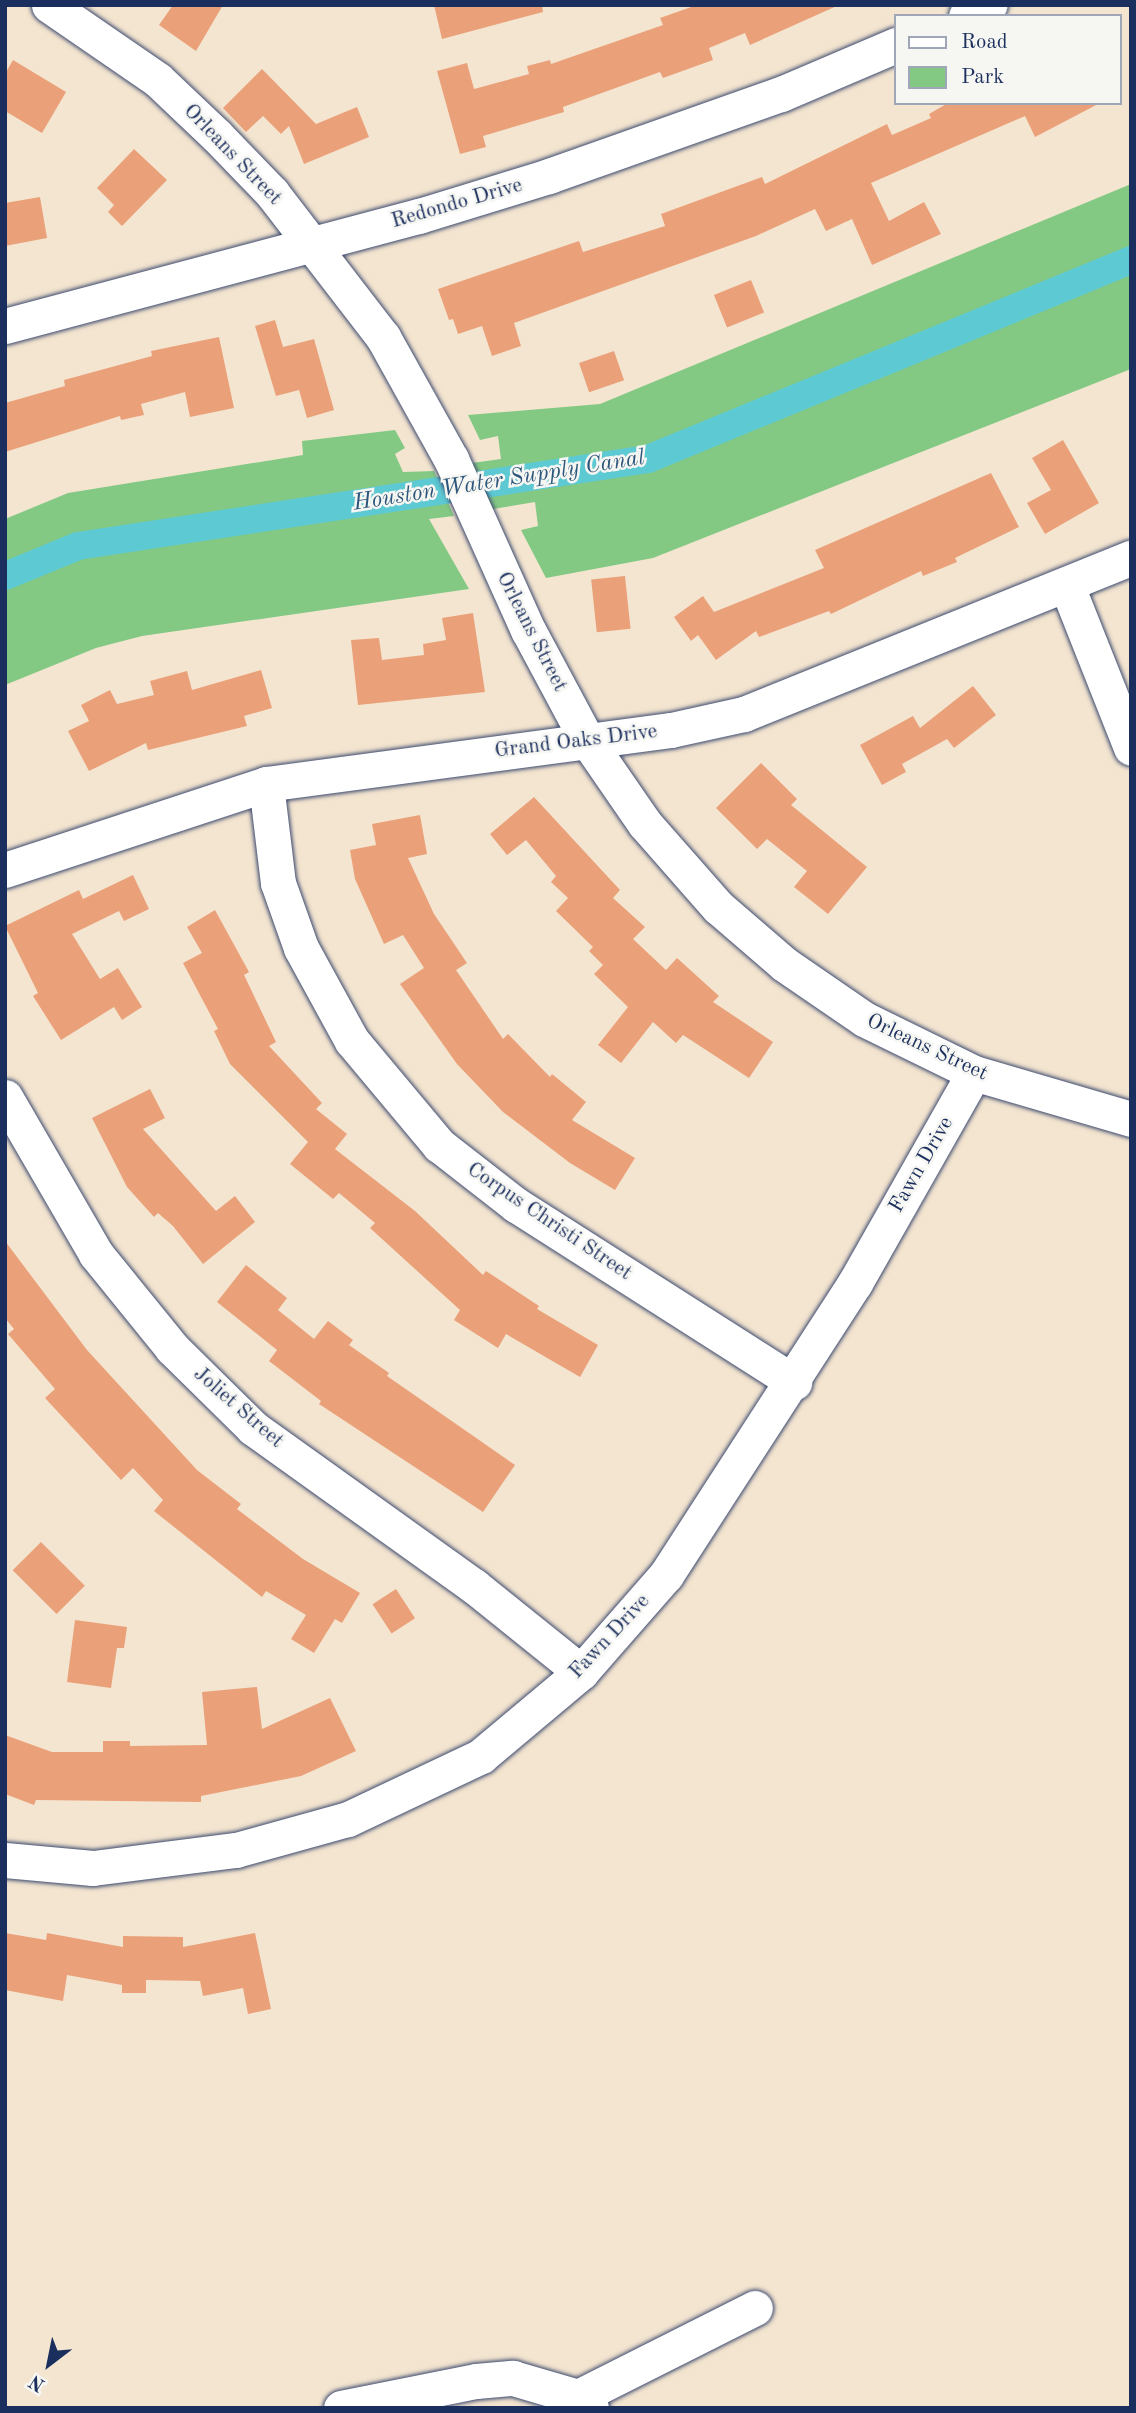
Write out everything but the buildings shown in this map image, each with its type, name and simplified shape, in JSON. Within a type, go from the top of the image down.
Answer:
[{"type":"street","points":[[970,14],[990,5]]},
{"type":"street","name":"Orleans Street","points":[[62,8],[158,80],[272,193],[383,337],[451,459],[475,518],[587,740],[645,824],[718,907],[784,964],[864,1019],[974,1073],[1131,1119]]},
{"type":"street","name":"Redondo Drive","points":[[5,326],[432,212],[636,147],[780,94],[894,46]]},
{"type":"street","name":"Grand Oaks Drive","points":[[5,870],[266,784],[671,730],[744,714],[1131,558]]},
{"type":"street","points":[[1067,586],[1131,748]]},
{"type":"street","name":"Corpus Christi Street","points":[[266,784],[278,883],[301,948],[352,1041],[439,1144],[516,1205],[794,1382]]},
{"type":"street","name":"Fawn Drive","points":[[5,1860],[93,1868],[236,1850],[348,1819],[481,1756],[581,1672],[666,1575],[794,1382],[974,1073]]},
{"type":"street","name":"Joliet Street","points":[[5,1097],[96,1254],[172,1348],[253,1428],[463,1578],[581,1672]]},
{"type":"street","points":[[341,2408],[476,2381],[513,2378],[584,2402],[755,2308]]},
{"type":"green space","points":[[1131,184],[1131,369],[653,558],[546,578],[521,530],[538,526],[535,502],[493,509],[472,463],[501,459],[498,436],[480,440],[468,415],[600,404]]},
{"type":"green space","points":[[395,430],[405,448],[395,454],[403,472],[434,471],[454,516],[429,519],[469,589],[142,636],[96,648],[5,685],[5,519],[68,493],[303,455],[302,441]]},
{"type":"waterway","name":"Houston Water Supply Canal","points":[[5,576],[78,546],[648,459],[1131,260]]}]
